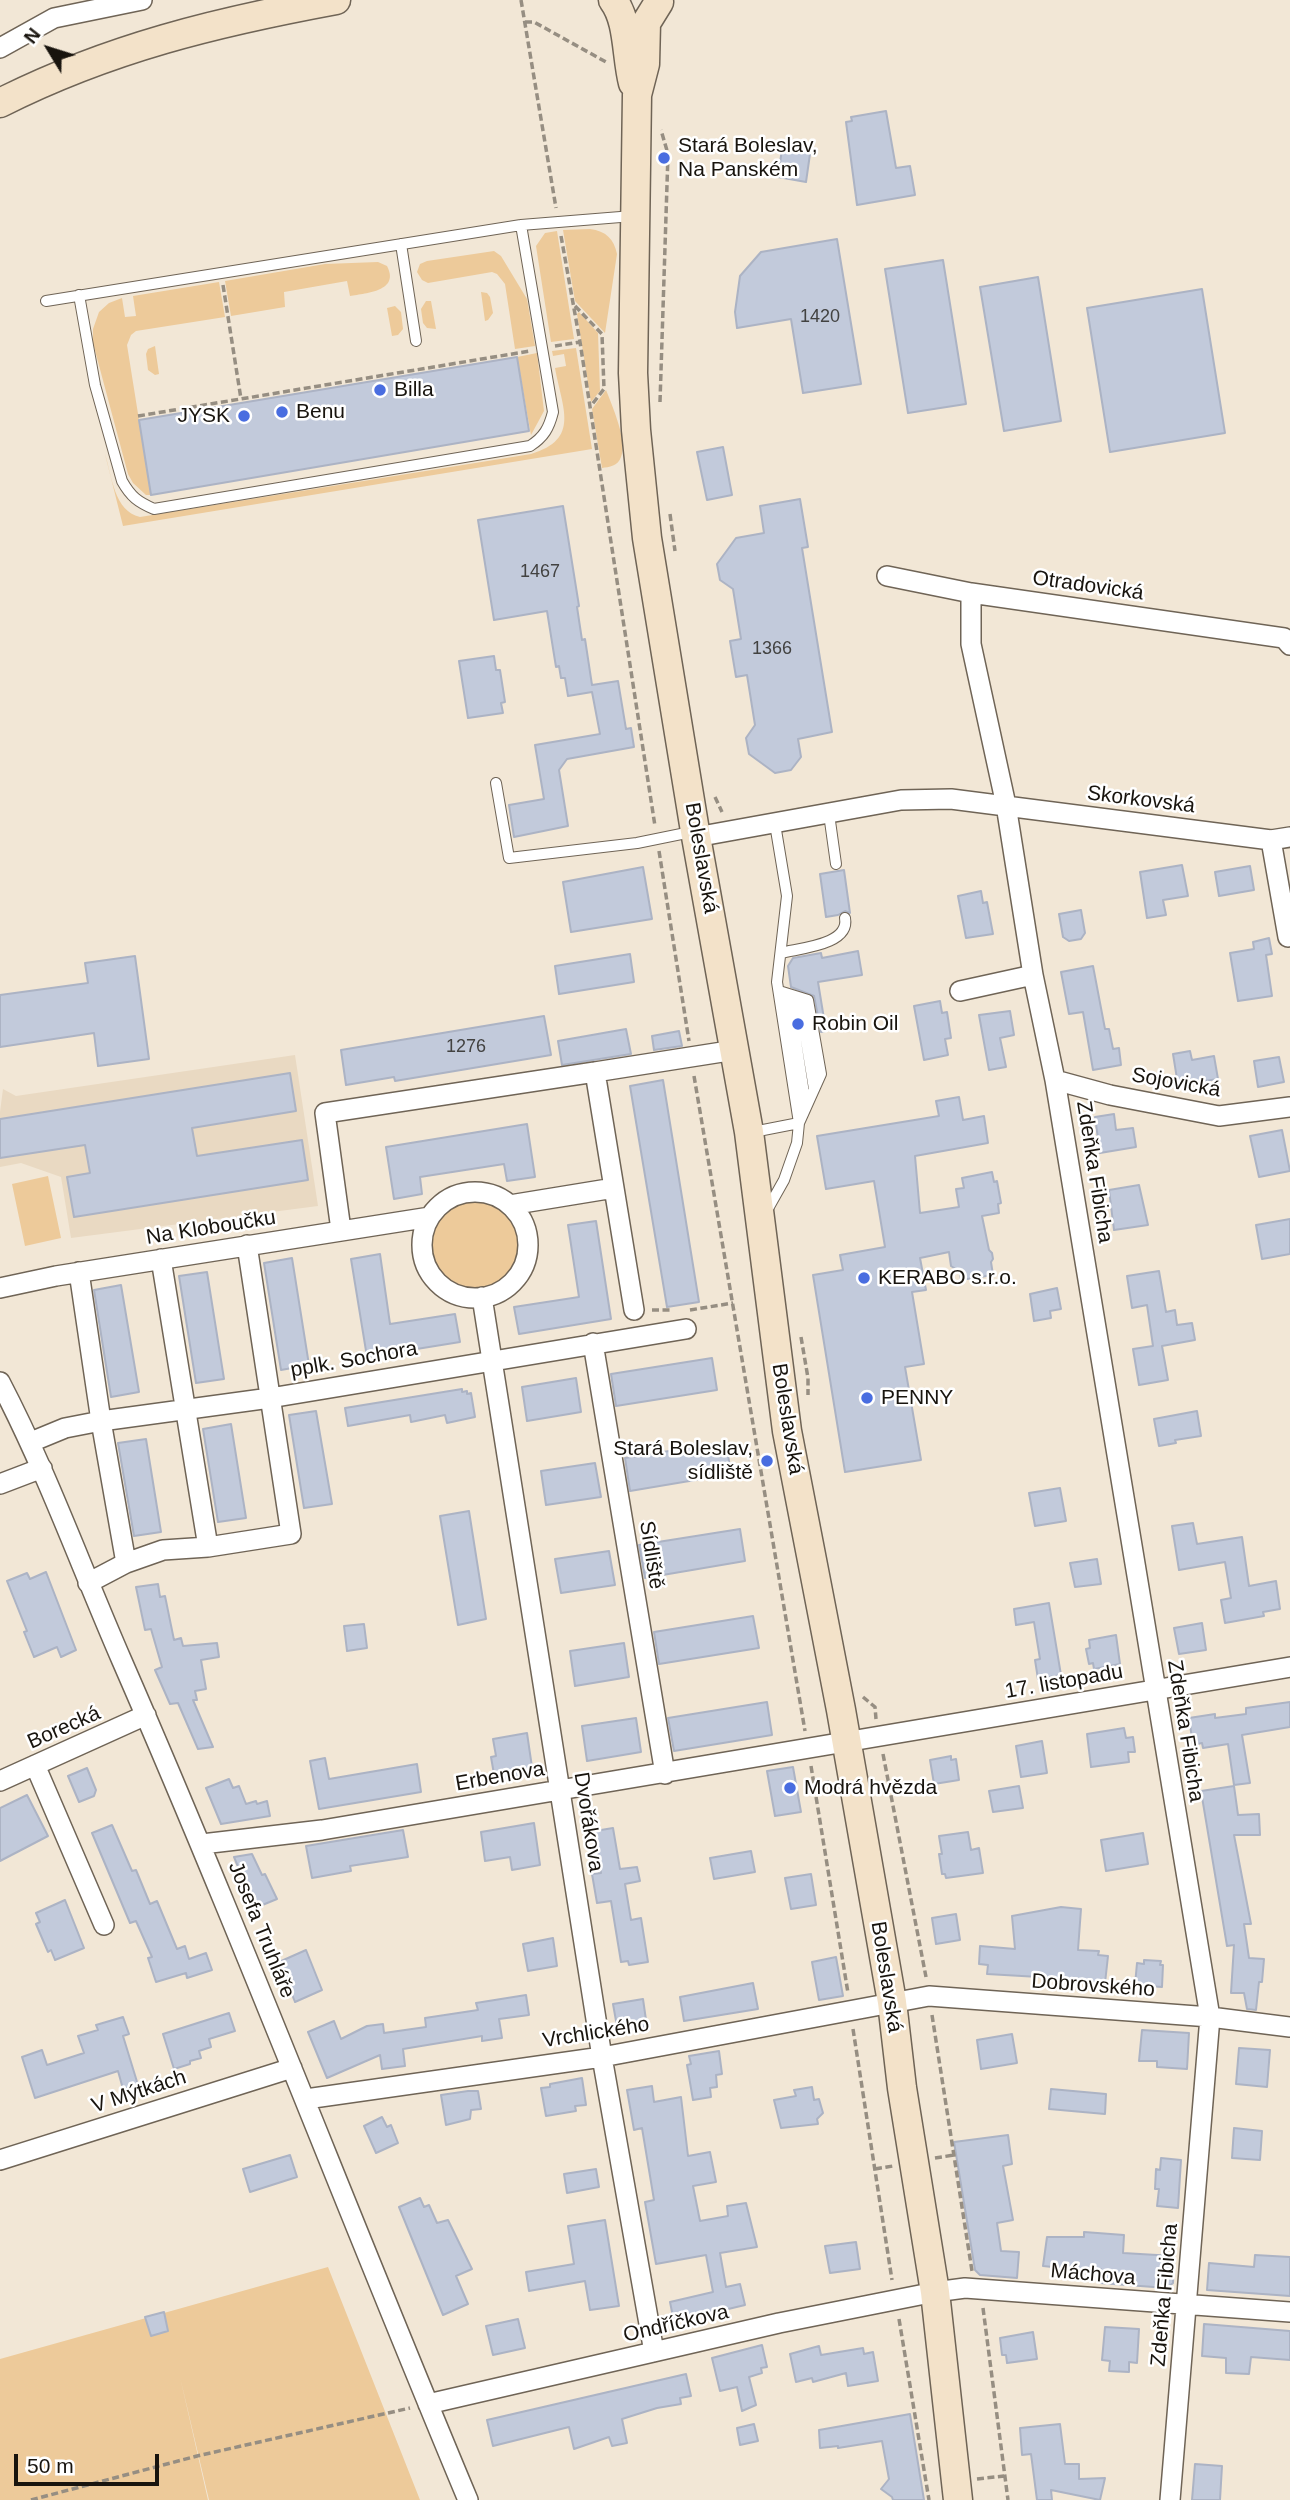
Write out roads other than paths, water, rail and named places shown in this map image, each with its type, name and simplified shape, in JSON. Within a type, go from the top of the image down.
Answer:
[{"type":"main road","points":[[0,103],[78,67],[169,36],[336,0]]},
{"type":"main road","points":[[615,0],[634,5],[661,1]]},
{"type":"main road","points":[[615,0],[621,11],[628,64],[637,95]]},
{"type":"main road","points":[[637,95],[645,64],[646,23],[661,1]]},
{"type":"main road","name":"Boleslavská","points":[[637,95],[634,335],[636,430],[647,538],[749,1132],[787,1431],[892,2002],[902,2088],[935,2292],[958,2500]]},
{"type":"street","points":[[0,48],[54,19],[142,0]]},
{"type":"street","name":"Otradovická","points":[[887,576],[971,593],[1287,641]]},
{"type":"street","name":"Zdeňka Fibicha","points":[[971,593],[971,644],[1006,805],[1033,975],[1055,1080],[1210,2017],[1170,2500]]},
{"type":"street","name":"Skorkovská","points":[[696,834],[775,824],[901,800],[951,799],[1281,838],[1288,937]]},
{"type":"street","points":[[960,990],[1033,975]]},
{"type":"street","points":[[341,1230],[325,1113],[735,1050]]},
{"type":"street","points":[[595,1072],[634,1310]]},
{"type":"street","name":"Sojovická","points":[[1055,1080],[1110,1095],[1219,1116],[1290,1107]]},
{"type":"street","points":[[430,1217],[425,1226],[422,1248],[428,1269],[441,1286],[450,1292],[471,1298],[482,1297],[502,1290],[511,1283],[518,1275],[527,1255],[528,1244],[523,1223],[510,1205],[614,1188]]},
{"type":"street","name":"Na Kloboučku","points":[[0,1288],[79,1272],[430,1217],[442,1204],[462,1194],[485,1193],[510,1205]]},
{"type":"street","points":[[88,1583],[126,1563],[163,1550],[208,1547],[291,1534],[247,1245]]},
{"type":"street","points":[[161,1259],[208,1547]]},
{"type":"street","points":[[79,1272],[126,1563]]},
{"type":"street","name":"Dvořákova","points":[[482,1297],[602,2057],[654,2352]]},
{"type":"street","name":"pplk. Sochora","points":[[31,1442],[65,1428],[101,1421],[270,1398],[593,1343],[685,1320]]},
{"type":"street","name":"Sídliště","points":[[593,1343],[664,1774]]},
{"type":"street","name":"Josefa Truhláře","points":[[0,1381],[31,1442],[88,1583],[202,1844],[468,2500]]},
{"type":"street","points":[[0,1484],[42,1468]]},
{"type":"street","name":"17. listopadu","points":[[846,1743],[1290,1667]]},
{"type":"street","name":"Borecká","points":[[0,1781],[146,1715]]},
{"type":"street","name":"Erbenova","points":[[202,1844],[322,1830],[846,1743]]},
{"type":"street","points":[[35,1765],[104,1925]]},
{"type":"street","name":"Dobrovského","points":[[892,2002],[929,1996],[1210,2017],[1290,2026]]},
{"type":"street","name":"Vrchlického","points":[[306,2099],[602,2057],[892,2002]]},
{"type":"street","name":"V Mýtkách","points":[[0,2160],[292,2068]]},
{"type":"street","name":"Máchova","points":[[935,2292],[980,2289],[1290,2312]]},
{"type":"street","name":"Ondříčkova","points":[[428,2404],[935,2292]]},
{"type":"lane","points":[[46,301],[521,225],[558,220],[637,216]]},
{"type":"lane","points":[[79,295],[95,385],[122,481],[129,494],[138,502],[155,509],[530,446],[541,439],[549,427],[552,412],[521,225]]},
{"type":"lane","points":[[401,244],[416,341]]},
{"type":"lane","points":[[496,783],[509,858],[696,834]]},
{"type":"lane","points":[[829,814],[836,864]]},
{"type":"lane","points":[[761,1222],[784,1180],[797,1143],[799,1123],[777,982],[787,896],[775,824]]},
{"type":"lane","points":[[780,953],[840,936],[846,924],[845,918]]},
{"type":"lane","points":[[779,991],[794,997]]},
{"type":"lane","points":[[794,997],[814,1089],[799,1123]]},
{"type":"lane","points":[[794,997],[806,1107]]},
{"type":"lane","points":[[749,1132],[799,1123]]},
{"type":"place","name":"Stará Boleslav, Na Panském","points":[[664,158]]},
{"type":"place","name":"Billa","points":[[380,390]]},
{"type":"place","name":"Benu","points":[[282,412]]},
{"type":"place","name":"JYSK","points":[[244,416]]},
{"type":"place","name":"Robin Oil","points":[[798,1024]]},
{"type":"place","name":"KERABO s.r.o.","points":[[864,1278]]},
{"type":"place","name":"PENNY","points":[[867,1398]]},
{"type":"place","name":"Stará Boleslav, sídliště","points":[[767,1461]]},
{"type":"place","name":"Modrá hvězda","points":[[790,1788]]}]
